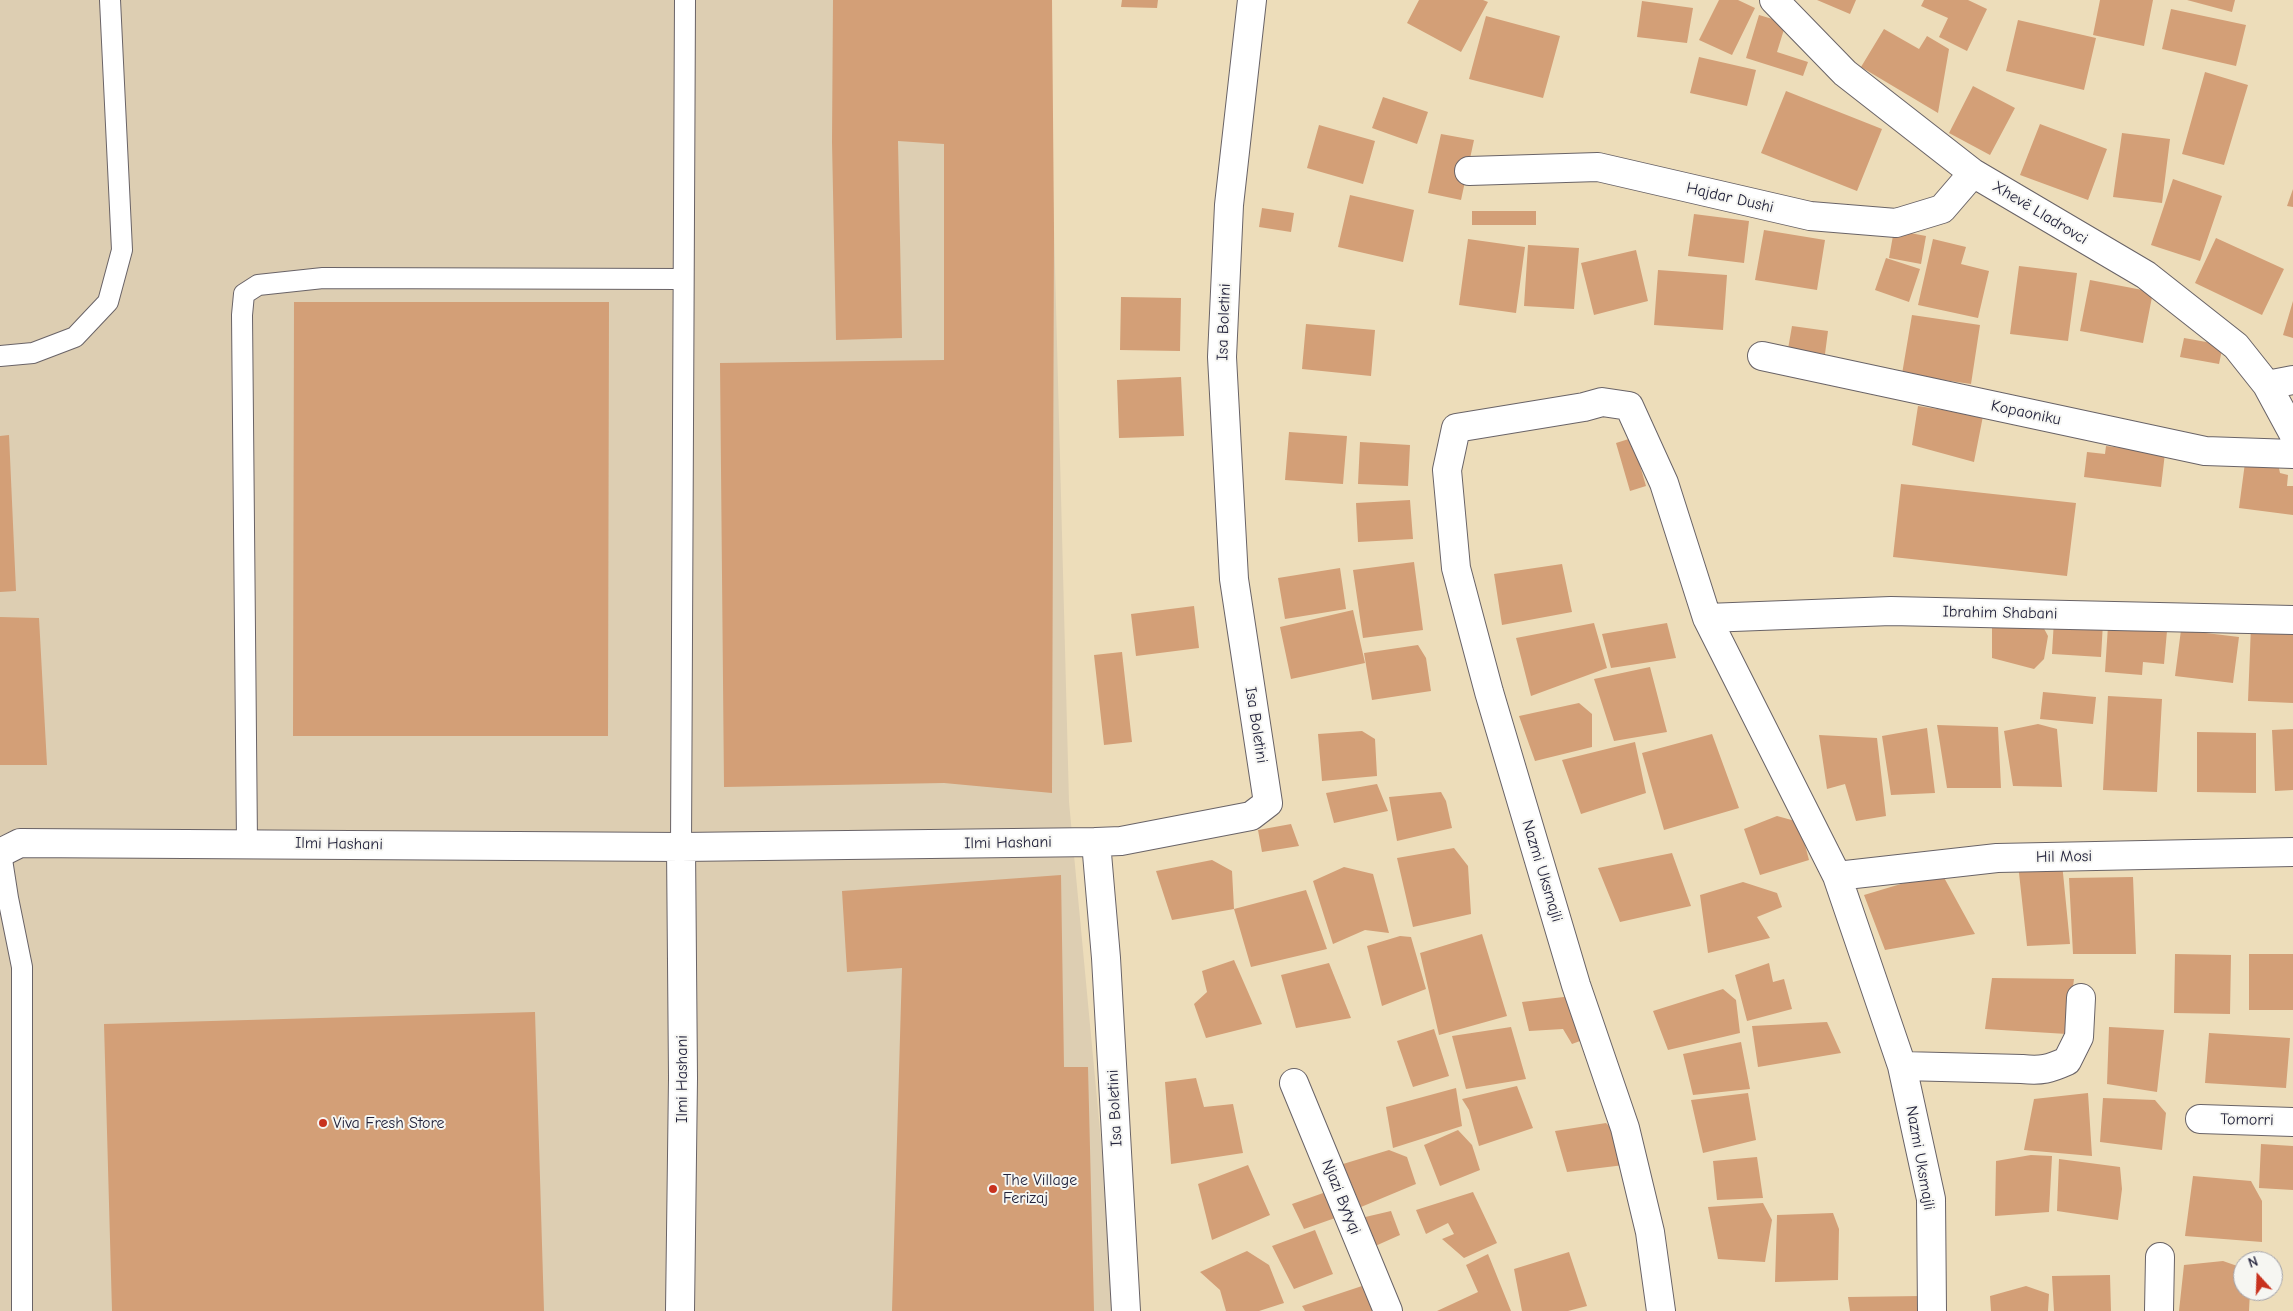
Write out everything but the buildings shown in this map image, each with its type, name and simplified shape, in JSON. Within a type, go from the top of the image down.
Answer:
[{"type":"street","name":"Isa Boletini","points":[[1126,1311],[1107,968],[1096,842],[1121,841],[1252,816],[1268,803],[1234,578],[1222,357],[1228,205],[1252,0]]},
{"type":"street","name":"Xhevë Lladrovci","points":[[1774,0],[1845,73],[1973,173],[2146,275],[2236,346],[2280,383],[2293,433]]},
{"type":"street","name":"Hajdar Dushi","points":[[1469,171],[1598,167],[1810,216],[1896,223],[1942,209],[1973,173]]},
{"type":"street","name":"Kopaoniku","points":[[1762,356],[2205,451],[2293,454]]},
{"type":"street","name":"Nazmi Uksmajli","points":[[1661,1311],[1650,1232],[1624,1128],[1570,966],[1489,692],[1456,568],[1447,470],[1456,428],[1584,407],[1602,402],[1629,406],[1664,483],[1707,618],[1837,876],[1902,1066],[1931,1199],[1932,1311]]},
{"type":"street","name":"Ibrahim Shabani","points":[[1707,618],[1891,611],[2293,620]]},
{"type":"street","name":"Ilmi Hashani","points":[[1,853],[20,843],[681,847],[1096,842]]},
{"type":"street","name":"Ilmi Hashani","points":[[680,1311],[683,1078],[681,847]]},
{"type":"street","name":"Hil Mosi","points":[[1837,876],[1997,858],[2293,852]]},
{"type":"street","points":[[1902,1066],[2040,1071],[2050,1068],[2067,1061],[2079,1037],[2081,998]]},
{"type":"street","name":"Njazi Bytyqi","points":[[1294,1083],[1388,1311]]},
{"type":"street","name":"Tomorri","points":[[2200,1119],[2293,1122]]},
{"type":"street","points":[[2159,1311],[2160,1257]]},
{"type":"lane","points":[[0,356],[33,353],[75,337],[108,302],[122,250],[110,0]]},
{"type":"lane","points":[[681,847],[682,279],[685,0]]},
{"type":"lane","points":[[247,843],[242,325],[244,294],[258,286],[323,278],[682,279]]},
{"type":"lane","points":[[1,853],[22,967],[22,1311]]},
{"type":"shaded area","points":[[0,0],[1048,0],[1069,802],[1117,1311],[0,1311]]},
{"type":"place","name":"Viva Fresh Store","points":[[323,1123]]},
{"type":"place","name":"The Village Ferizaj","points":[[993,1189]]}]
